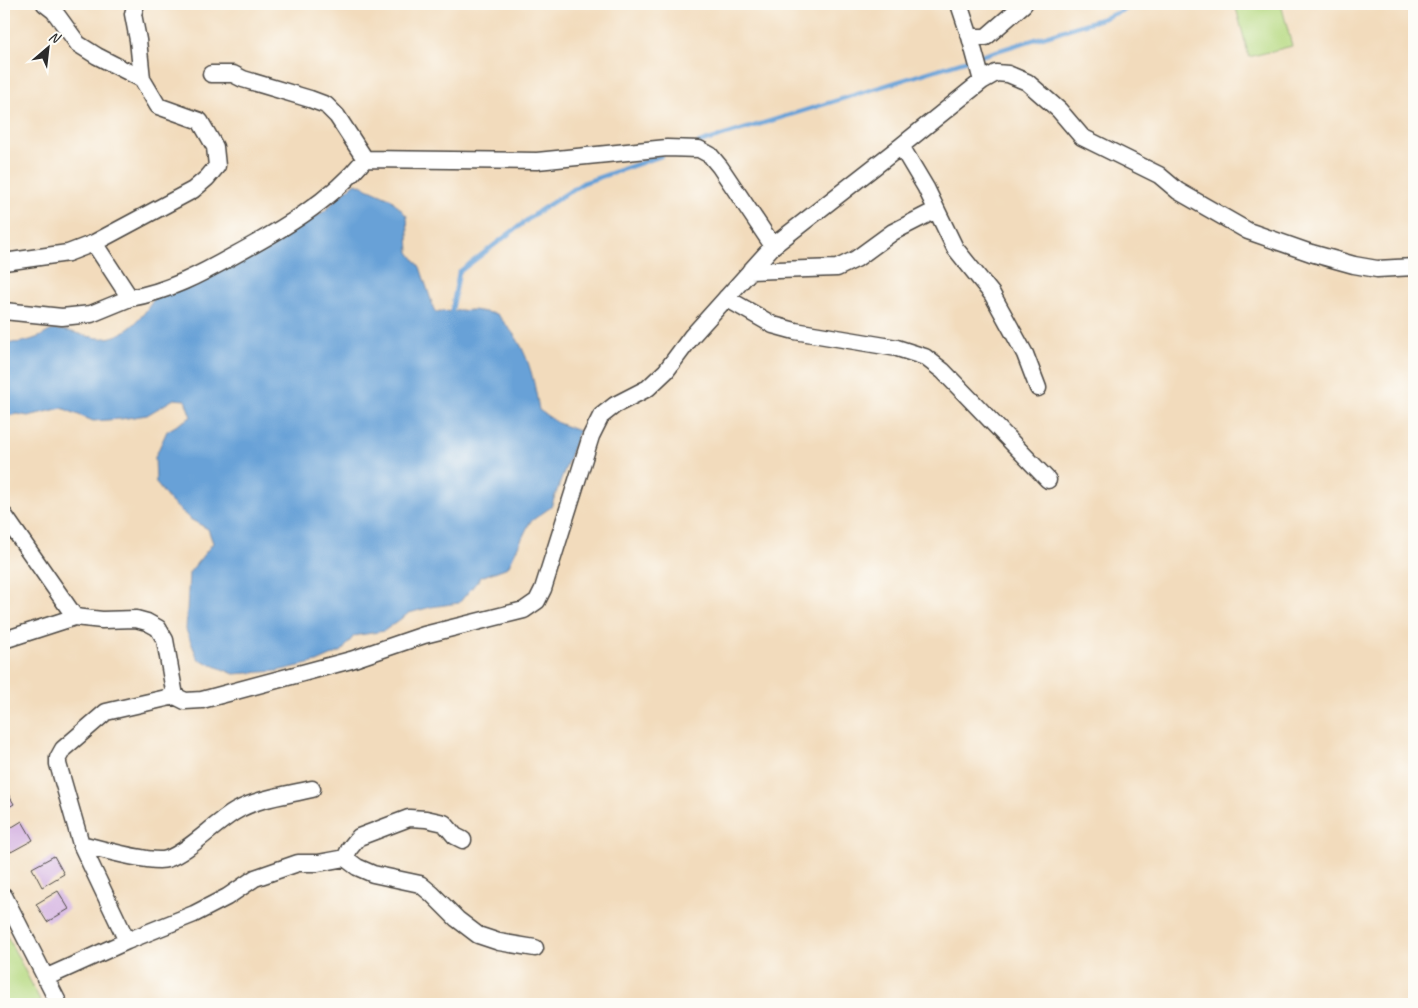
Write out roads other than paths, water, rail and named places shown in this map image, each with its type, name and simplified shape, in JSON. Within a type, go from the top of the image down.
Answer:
[{"type":"street","points":[[45,4],[54,11],[78,44],[142,79]]},
{"type":"street","points":[[4,262],[68,254],[94,243],[193,190],[217,166],[215,147],[200,121],[158,106],[142,79],[133,14],[136,4]]},
{"type":"street","points":[[959,4],[982,80]]},
{"type":"street","points":[[970,37],[986,37],[1024,4]]},
{"type":"street","points":[[127,941],[81,844],[58,764],[58,758],[63,749],[106,712],[175,696],[185,701],[202,700],[351,660],[424,635],[524,610],[536,601],[543,589],[591,436],[601,416],[615,404],[648,388],[773,246],[902,146],[982,80],[996,73],[1008,74],[1027,82],[1059,110],[1082,137],[1159,176],[1178,191],[1248,231],[1354,265],[1377,269],[1414,267]]},
{"type":"street","points":[[211,74],[233,74],[243,79],[310,98],[326,105],[337,116],[365,159]]},
{"type":"street","points":[[902,146],[926,188],[955,248],[992,294],[1025,354],[1038,388]]},
{"type":"street","points":[[365,159],[537,161],[667,148],[699,149],[710,155],[720,167],[773,246]]},
{"type":"street","points":[[9,314],[62,317],[91,314],[130,298],[152,294],[208,270],[283,228],[316,206],[355,172],[365,159]]},
{"type":"street","points":[[750,271],[838,268],[856,259],[893,232],[936,210]]},
{"type":"street","points":[[94,243],[130,298]]},
{"type":"street","points":[[726,298],[773,325],[795,331],[897,348],[925,357],[944,371],[1048,480]]},
{"type":"street","points":[[4,515],[75,617]]},
{"type":"street","points":[[4,640],[75,617],[102,620],[136,619],[147,622],[158,628],[165,640],[175,696]]},
{"type":"street","points":[[81,844],[152,859],[166,859],[179,852],[233,812],[250,803],[312,789]]},
{"type":"street","points":[[345,858],[359,837],[409,818],[426,818],[444,822],[455,836],[464,840]]},
{"type":"street","points":[[45,978],[127,941],[194,914],[227,897],[255,878],[298,863],[318,863],[345,858],[357,867],[373,874],[420,884],[457,919],[478,935],[499,942],[535,948]]},
{"type":"street","points":[[4,896],[59,1004]]},
{"type":"water","points":[[356,183],[390,198],[407,216],[409,252],[420,267],[435,312],[473,310],[497,314],[517,339],[529,364],[539,410],[558,423],[579,431],[551,507],[530,522],[508,567],[481,577],[459,603],[431,607],[409,613],[384,631],[354,636],[342,651],[317,662],[277,671],[234,674],[198,659],[186,630],[189,573],[213,543],[208,529],[190,519],[169,500],[156,483],[155,457],[167,431],[191,417],[185,400],[174,399],[147,415],[121,419],[93,421],[62,408],[28,416],[17,414],[4,417],[4,341],[22,342],[55,330],[64,330],[102,338],[112,337],[121,333],[130,328],[144,314],[155,297],[275,243],[297,227],[325,211],[339,196]]},
{"type":"waterway","points":[[699,143],[1104,18],[1138,4]]},
{"type":"waterway","points":[[451,316],[459,272],[539,211],[583,183],[661,156]]}]
